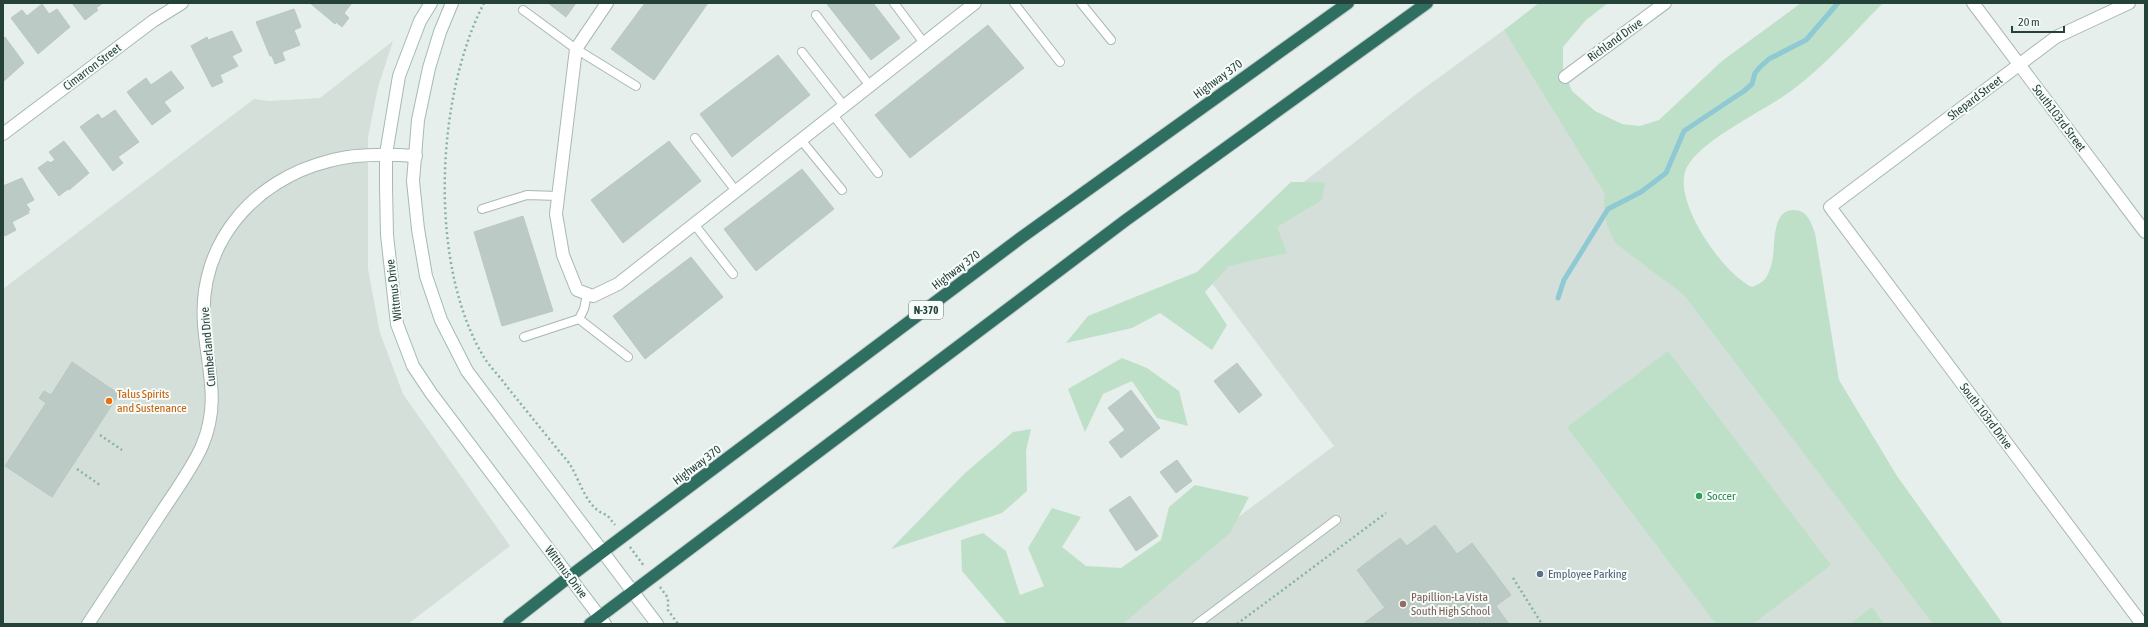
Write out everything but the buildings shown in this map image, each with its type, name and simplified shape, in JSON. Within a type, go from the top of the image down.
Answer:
[{"type":"highway","name":"Highway 370","points":[[509,624],[569,577],[603,553],[1022,237],[1348,3]]},
{"type":"highway","points":[[598,622],[633,592],[1126,220],[1427,3]]},
{"type":"street","name":"Cimarron Street","points":[[3,134],[154,21],[182,3]]},
{"type":"street","name":"Wittmus Drive","points":[[431,3],[420,21],[398,76],[386,154],[387,235],[398,324],[413,366],[431,393],[569,577],[598,622]]},
{"type":"street","points":[[452,3],[440,32],[429,68],[418,120],[413,181],[418,229],[426,276],[441,320],[467,371],[657,624]]},
{"type":"street","points":[[607,3],[576,49],[556,214],[563,255],[577,290],[593,296],[618,284],[975,3]]},
{"type":"street","name":"Richland Drive","points":[[1565,77],[1666,3]]},
{"type":"street","name":"South103rd Street","points":[[1973,3],[2145,232]]},
{"type":"street","name":"Shepard Street","points":[[1830,207],[2056,37],[2129,3]]},
{"type":"street","name":"Cumberland Drive","points":[[88,624],[172,497],[202,446],[210,416],[213,386],[204,324],[205,295],[210,265],[222,240],[237,217],[256,196],[278,181],[303,169],[330,160],[386,154],[416,156]]},
{"type":"street","name":"South 103rd Drive","points":[[1830,207],[2142,624]]},
{"type":"lane","points":[[894,3],[924,43]]},
{"type":"lane","points":[[1014,3],[1060,62]]},
{"type":"lane","points":[[1081,3],[1111,40]]},
{"type":"lane","points":[[523,10],[576,49],[636,86]]},
{"type":"lane","points":[[816,15],[870,86]]},
{"type":"lane","points":[[802,52],[844,106]]},
{"type":"lane","points":[[833,115],[878,173]]},
{"type":"lane","points":[[695,138],[736,191]]},
{"type":"lane","points":[[801,140],[842,190]]},
{"type":"lane","points":[[482,209],[527,195],[558,196]]},
{"type":"lane","points":[[694,224],[733,274]]},
{"type":"lane","points":[[524,337],[579,319],[584,309],[587,294]]},
{"type":"lane","points":[[579,319],[628,357]]},
{"type":"lane","points":[[1197,624],[1336,520]]},
{"type":"path","points":[[100,435],[122,450]]},
{"type":"path","points":[[77,469],[100,485]]},
{"type":"path","points":[[1237,624],[1386,513]]},
{"type":"path","points":[[1513,578],[1542,624]]},
{"type":"shaded area","points":[[1504,30],[1951,624],[1094,624],[1334,446],[1202,270],[1291,192],[1415,95]]},
{"type":"shaded area","points":[[393,41],[378,87],[368,137],[368,269],[380,333],[403,394],[510,546],[408,624],[3,624],[3,289],[254,99],[269,101],[320,98]]},
{"type":"green space","points":[[1539,3],[1608,3],[1586,20],[1563,47],[1563,69],[1572,91],[1595,111],[1622,124],[1640,126],[1659,120],[1722,61],[1801,3],[1883,3],[1816,71],[1791,91],[1734,126],[1706,146],[1687,167],[1684,181],[1686,197],[1692,216],[1714,252],[1740,279],[1752,287],[1764,280],[1772,264],[1776,230],[1781,216],[1786,212],[1794,210],[1802,212],[1808,217],[1815,233],[1839,380],[1897,476],[2003,624],[1933,624],[1684,295],[1615,243],[1607,225],[1604,206],[1605,194],[1504,30]]},
{"type":"green space","points":[[1291,182],[1325,182],[1322,200],[1277,227],[1287,253],[1229,266],[1205,292],[1227,325],[1212,350],[1160,313],[1132,328],[1066,343],[1088,316],[1197,272]]},
{"type":"green space","name":"Soccer","points":[[1668,351],[1831,565],[1753,624],[1716,624],[1567,427]]},
{"type":"green space","points":[[1122,358],[1147,368],[1179,391],[1188,426],[1157,418],[1132,381],[1103,394],[1085,432],[1068,389]]},
{"type":"green space","points":[[1031,429],[1026,451],[1027,491],[1002,513],[891,549],[964,474],[1013,432]]},
{"type":"green space","points":[[1195,485],[1249,497],[1230,533],[1121,624],[1007,624],[962,571],[961,540],[983,533],[1006,551],[1020,595],[1044,586],[1028,548],[1052,508],[1081,517],[1062,547],[1086,566],[1121,568],[1161,540],[1169,507]]},
{"type":"green space","points":[[1872,607],[1884,624],[1850,624]]},
{"type":"waterway","points":[[1558,298],[1564,280],[1608,209],[1641,192],[1666,173],[1684,131],[1744,91],[1752,84],[1755,73],[1769,59],[1806,40],[1838,3]]},
{"type":"place","name":"Talus Spirits and Sustenance","points":[[109,401]]},
{"type":"place","name":"Soccer","points":[[1699,496]]},
{"type":"place","name":"Employee Parking","points":[[1540,574]]},
{"type":"place","name":"Papillion-La Vista South High School","points":[[1403,604]]}]
